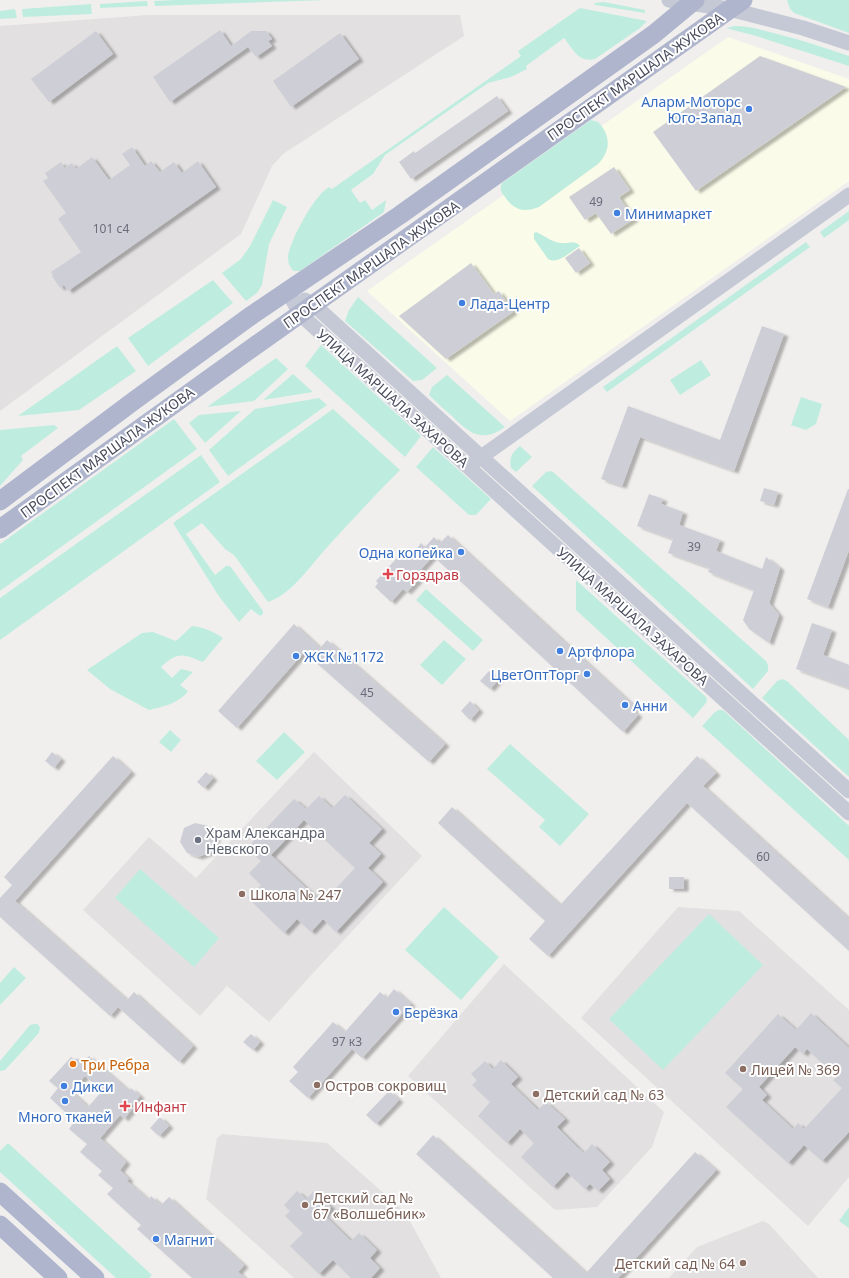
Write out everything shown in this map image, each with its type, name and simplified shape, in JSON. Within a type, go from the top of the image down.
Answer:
[{"type":"main road","name":"ПРОСПЕКТ МАРШАЛА ЖУКОВА","points":[[0,501],[246,319],[400,215],[698,3]]},
{"type":"main road","name":"ПРОСПЕКТ МАРШАЛА ЖУКОВА","points":[[0,529],[736,5]]},
{"type":"main road","points":[[0,1192],[94,1278]]},
{"type":"main road","points":[[0,1225],[58,1278]]},
{"type":"street","points":[[669,0],[736,5],[849,43]]},
{"type":"street","points":[[468,466],[849,195]]},
{"type":"street","name":"УЛИЦА МАРШАЛА ЗАХАРОВА","points":[[288,291],[468,466],[849,812]]},
{"type":"street","name":"УЛИЦА МАРШАЛА ЗАХАРОВА","points":[[307,310],[481,457],[849,791]]},
{"type":"shaded area","points":[[148,15],[460,15],[464,36],[283,154],[272,166],[241,234],[0,411],[0,26]]},
{"type":"shaded area","points":[[728,37],[849,79],[849,181],[510,421],[367,291]]},
{"type":"shaded area","name":"Школа № 247","points":[[314,752],[422,856],[269,1022],[227,986],[200,1016],[83,910],[149,837],[196,878]]},
{"type":"shaded area","name":"Лицей № 369","points":[[678,907],[739,911],[849,1010],[849,1177],[808,1226],[581,1018]]},
{"type":"shaded area","name":"Детский сад № 63","points":[[504,964],[664,1112],[652,1147],[597,1207],[555,1210],[408,1076]]},
{"type":"shaded area","name":"Детский сад № 67 «Волшебник»","points":[[222,1134],[327,1143],[405,1212],[441,1278],[294,1278],[206,1199],[217,1138]]},
{"type":"shaded area","name":"Детский сад № 64","points":[[763,1221],[769,1224],[818,1278],[669,1278],[697,1247]]},
{"type":"green space","points":[[326,0],[155,6],[154,1]]},
{"type":"green space","points":[[787,0],[849,0],[849,33],[794,13],[790,9]]},
{"type":"green space","points":[[147,1],[148,6],[100,8],[100,4]]},
{"type":"green space","points":[[604,2],[645,10],[645,13],[595,5],[594,3]]},
{"type":"green space","points":[[91,4],[92,14],[23,17],[22,9]]},
{"type":"green space","points":[[580,8],[647,21],[640,28],[595,59],[589,60],[580,57],[573,51],[564,38],[526,66],[527,69],[511,77],[488,83],[385,155],[373,174],[351,190],[360,203],[365,200],[372,210],[386,200],[384,212],[300,271],[294,271],[292,269],[288,261],[288,257],[292,243],[306,215],[323,192],[329,187],[332,189],[521,56],[518,51]]},
{"type":"green space","points":[[15,9],[17,18],[0,19],[0,11]]},
{"type":"green space","points":[[735,26],[751,27],[804,41],[849,56],[849,66],[756,36],[726,28]]},
{"type":"green space","points":[[591,120],[598,122],[602,127],[608,143],[605,154],[598,164],[539,207],[524,210],[512,205],[502,192],[502,183]]},
{"type":"green space","points":[[273,200],[287,207],[269,244],[262,285],[257,293],[246,301],[222,273],[241,259],[250,246]]},
{"type":"green space","points":[[849,211],[849,220],[824,238],[820,232]]},
{"type":"green space","points":[[536,232],[558,242],[574,242],[580,246],[560,259],[548,259],[534,239],[534,233]]},
{"type":"green space","points":[[806,242],[810,247],[607,392],[603,387]]},
{"type":"green space","points":[[213,280],[233,303],[148,366],[128,338]]},
{"type":"green space","points":[[358,297],[437,368],[422,380],[413,381],[345,321],[349,310]]},
{"type":"green space","points":[[321,345],[421,436],[405,457],[305,366]]},
{"type":"green space","points":[[117,346],[136,371],[79,410],[18,416]]},
{"type":"green space","points":[[276,358],[288,369],[254,401],[207,407]]},
{"type":"green space","points":[[701,360],[711,375],[680,395],[670,380]]},
{"type":"green space","points":[[293,374],[313,392],[263,400]]},
{"type":"green space","points":[[447,375],[505,427],[490,435],[483,435],[471,432],[459,423],[429,395],[432,387]]},
{"type":"green space","points":[[801,397],[822,404],[816,424],[806,430],[791,425]]},
{"type":"green space","points":[[319,398],[327,405],[228,476],[209,450],[255,409]]},
{"type":"green space","points":[[333,409],[400,470],[373,497],[294,585],[277,598],[268,602],[234,555],[225,549],[202,523],[186,534],[215,575],[226,566],[230,566],[263,611],[263,614],[260,616],[251,609],[239,622],[218,595],[173,523]]},
{"type":"green space","points":[[241,411],[205,443],[189,423],[199,415]]},
{"type":"green space","points":[[174,419],[197,449],[0,591],[0,544]]},
{"type":"green space","points":[[54,425],[58,428],[21,456],[23,460],[0,486],[0,430]]},
{"type":"green space","points":[[520,446],[532,457],[516,472],[511,468],[510,461],[513,453]]},
{"type":"green space","points":[[433,447],[491,499],[476,515],[469,515],[416,467]]},
{"type":"green space","points":[[201,455],[220,482],[0,640],[0,598]]},
{"type":"green space","points":[[546,472],[553,472],[766,661],[768,671],[753,689],[532,486]]},
{"type":"green space","points":[[576,580],[706,697],[706,703],[693,718],[576,610]]},
{"type":"green space","points":[[426,589],[483,640],[473,651],[416,600]]},
{"type":"green space","points":[[192,626],[209,630],[223,638],[203,662],[190,657],[176,656],[161,667],[172,678],[181,669],[193,672],[180,685],[188,691],[180,699],[170,704],[149,710],[110,689],[87,670],[142,633],[153,632],[176,641]]},
{"type":"green space","points":[[444,640],[466,659],[442,685],[420,665]]},
{"type":"green space","points":[[782,679],[787,681],[849,740],[849,777],[762,698],[777,681]]},
{"type":"green space","points":[[723,710],[849,826],[849,860],[702,726],[715,712]]},
{"type":"green space","points":[[170,730],[181,740],[171,752],[159,742]]},
{"type":"green space","points":[[284,732],[305,752],[277,780],[256,761]]},
{"type":"green space","points":[[510,744],[589,814],[560,846],[539,827],[545,820],[487,769]]},
{"type":"green space","points":[[140,869],[219,938],[194,967],[115,898]]},
{"type":"green space","points":[[444,907],[499,957],[461,1000],[405,950]]},
{"type":"green space","points":[[709,914],[763,965],[663,1070],[609,1019]]},
{"type":"green space","points":[[14,967],[26,978],[0,1005],[0,983]]},
{"type":"green space","points":[[37,1024],[40,1027],[39,1033],[5,1070],[0,1071],[0,1061],[30,1025]]},
{"type":"green space","points":[[8,1143],[152,1275],[149,1278],[116,1278],[0,1172],[0,1151]]},
{"type":"green space","points":[[849,1207],[849,1228],[839,1221]]},
{"type":"building","points":[[220,30],[231,46],[251,31],[266,31],[272,39],[268,41],[272,46],[256,57],[248,47],[170,102],[153,77]]},
{"type":"building","points":[[96,31],[113,54],[49,102],[31,79]]},
{"type":"building","points":[[340,33],[359,59],[291,107],[273,81]]},
{"type":"building","name":"Аларм-Моторс Юго-Запад","points":[[760,56],[846,87],[696,191],[653,132]]},
{"type":"building","points":[[497,96],[508,111],[411,179],[399,162],[414,151],[415,153]]},
{"type":"building","points":[[132,147],[145,166],[151,161],[160,172],[174,162],[182,173],[198,161],[216,187],[68,291],[64,285],[60,288],[51,272],[81,252],[58,219],[66,213],[43,181],[48,178],[45,173],[61,162],[64,168],[72,163],[76,169],[92,157],[109,180],[130,165],[122,154]]},
{"type":"building","points":[[614,167],[630,190],[619,197],[634,219],[611,234],[596,213],[585,220],[569,197]]},
{"type":"building","points":[[579,248],[590,263],[576,273],[565,258]]},
{"type":"building","name":"Лада-Центр","points":[[471,263],[494,294],[499,291],[513,312],[446,359],[399,316]]},
{"type":"building","points":[[762,326],[784,334],[734,471],[640,437],[622,486],[601,479],[628,406],[720,440]]},
{"type":"building","points":[[764,488],[778,492],[774,505],[760,501]]},
{"type":"building","points":[[848,489],[849,550],[828,607],[807,599]]},
{"type":"building","points":[[649,494],[663,499],[661,504],[683,512],[679,525],[720,540],[716,551],[762,569],[766,557],[780,568],[769,603],[779,615],[769,643],[749,629],[743,620],[754,590],[708,572],[710,568],[668,553],[673,539],[637,526]]},
{"type":"building","points":[[448,535],[635,707],[632,710],[638,715],[623,732],[433,556],[415,576],[418,580],[407,592],[403,589],[391,602],[375,587],[378,583],[376,581],[403,551],[406,554],[409,550],[413,553],[421,543],[425,547],[434,537],[440,543]]},
{"type":"building","points":[[812,623],[832,630],[823,655],[849,665],[849,688],[796,669]]},
{"type":"building","points":[[294,624],[320,648],[327,640],[445,744],[429,762],[304,652],[237,728],[218,711]]},
{"type":"building","points":[[489,671],[499,679],[490,689],[480,681]]},
{"type":"building","points":[[470,701],[479,710],[470,720],[461,711]]},
{"type":"building","points":[[52,752],[61,759],[54,768],[45,761]]},
{"type":"building","points":[[113,756],[131,772],[15,901],[127,1000],[134,992],[193,1046],[179,1062],[118,1007],[110,1016],[0,917],[0,898],[12,885],[4,877]]},
{"type":"building","points":[[697,756],[716,773],[703,786],[849,919],[849,951],[687,803],[548,956],[529,939],[545,921],[438,823],[452,807],[560,905]]},
{"type":"building","points":[[206,772],[213,778],[204,788],[197,782]]},
{"type":"building","points":[[345,795],[382,829],[369,843],[381,854],[368,868],[383,882],[336,932],[323,919],[311,932],[297,919],[284,933],[248,898],[261,885],[249,873],[261,861],[247,848],[294,799],[306,809],[319,796],[332,808]],"holes":[[[304,820],[355,868],[322,903],[271,855]]]},
{"type":"building","name":"Храм Александра Невского","points":[[195,823],[208,826],[216,838],[211,852],[198,857],[187,853],[180,842],[184,828]]},
{"type":"building","points":[[669,877],[684,877],[684,889],[669,889]]},
{"type":"building","points":[[394,989],[411,1004],[362,1058],[352,1049],[308,1098],[289,1081],[298,1072],[293,1067],[333,1022],[345,1032],[380,992],[387,998]]},
{"type":"building","points":[[811,1013],[849,1048],[849,1132],[822,1161],[804,1145],[788,1163],[726,1107],[743,1089],[725,1073],[778,1014],[796,1030]],"holes":[[[795,1047],[803,1054],[807,1049],[837,1077],[833,1080],[842,1088],[804,1129],[798,1123],[793,1129],[762,1100],[767,1095],[759,1087]]]},
{"type":"building","points":[[251,1034],[260,1042],[253,1050],[243,1042]]},
{"type":"building","points":[[89,1056],[129,1091],[131,1088],[140,1096],[131,1106],[133,1108],[124,1119],[120,1115],[100,1138],[126,1162],[120,1170],[129,1179],[127,1181],[149,1200],[151,1196],[161,1205],[169,1197],[244,1265],[238,1272],[245,1278],[192,1278],[137,1229],[141,1225],[107,1194],[113,1188],[98,1175],[102,1171],[80,1152],[87,1144],[69,1129],[75,1121],[50,1098],[58,1088],[49,1081],[71,1057],[74,1059],[87,1058]],"holes":[[[85,1076],[102,1091],[88,1107],[71,1091]]]},
{"type":"building","points":[[501,1060],[518,1077],[511,1084],[538,1110],[546,1102],[565,1119],[557,1127],[578,1148],[584,1153],[592,1144],[610,1162],[602,1170],[610,1179],[598,1191],[590,1184],[585,1189],[567,1172],[553,1187],[521,1157],[534,1143],[520,1129],[507,1143],[478,1116],[490,1102],[472,1085],[477,1080],[471,1074],[485,1061],[493,1069]]},
{"type":"building","points":[[389,1091],[399,1100],[376,1124],[366,1115]]},
{"type":"building","points":[[160,1117],[169,1126],[159,1136],[150,1128]]},
{"type":"building","points":[[433,1135],[586,1273],[695,1152],[716,1170],[618,1278],[553,1278],[416,1154]]},
{"type":"building","points":[[297,1191],[306,1199],[314,1191],[331,1207],[324,1215],[351,1241],[359,1233],[377,1250],[370,1258],[380,1268],[371,1278],[351,1278],[333,1260],[319,1274],[290,1246],[303,1233],[285,1216],[290,1211],[284,1205]]},
{"type":"place","name":"Аларм-Моторс Юго-Запад","points":[[749,109]]},
{"type":"place","name":"Минимаркет","points":[[617,213]]},
{"type":"place","name":"Лада-Центр","points":[[462,303]]},
{"type":"place","name":"Одна копейка","points":[[461,552]]},
{"type":"place","name":"Горздрав","points":[[388,574]]},
{"type":"place","name":"Артфлора","points":[[560,651]]},
{"type":"place","name":"ЖСК №1172","points":[[296,656]]},
{"type":"place","name":"ЦветОптТорг","points":[[587,674]]},
{"type":"place","name":"Анни","points":[[625,705]]},
{"type":"place","name":"Храм Александра Невского","points":[[198,840]]},
{"type":"place","name":"Школа № 247","points":[[242,894]]},
{"type":"place","name":"Берёзка","points":[[396,1012]]},
{"type":"place","name":"Три Ребра","points":[[73,1064]]},
{"type":"place","name":"Лицей № 369","points":[[743,1069]]},
{"type":"place","name":"Остров сокровищ","points":[[317,1085]]},
{"type":"place","name":"Дикси","points":[[64,1086]]},
{"type":"place","name":"Детский сад № 63","points":[[536,1094]]},
{"type":"place","name":"Много тканей","points":[[65,1101]]},
{"type":"place","name":"Инфант","points":[[125,1106]]},
{"type":"place","name":"Детский сад № 67 «Волшебник»","points":[[305,1205]]},
{"type":"place","name":"Магнит","points":[[156,1239]]},
{"type":"place","name":"Детский сад № 64","points":[[743,1263]]}]
